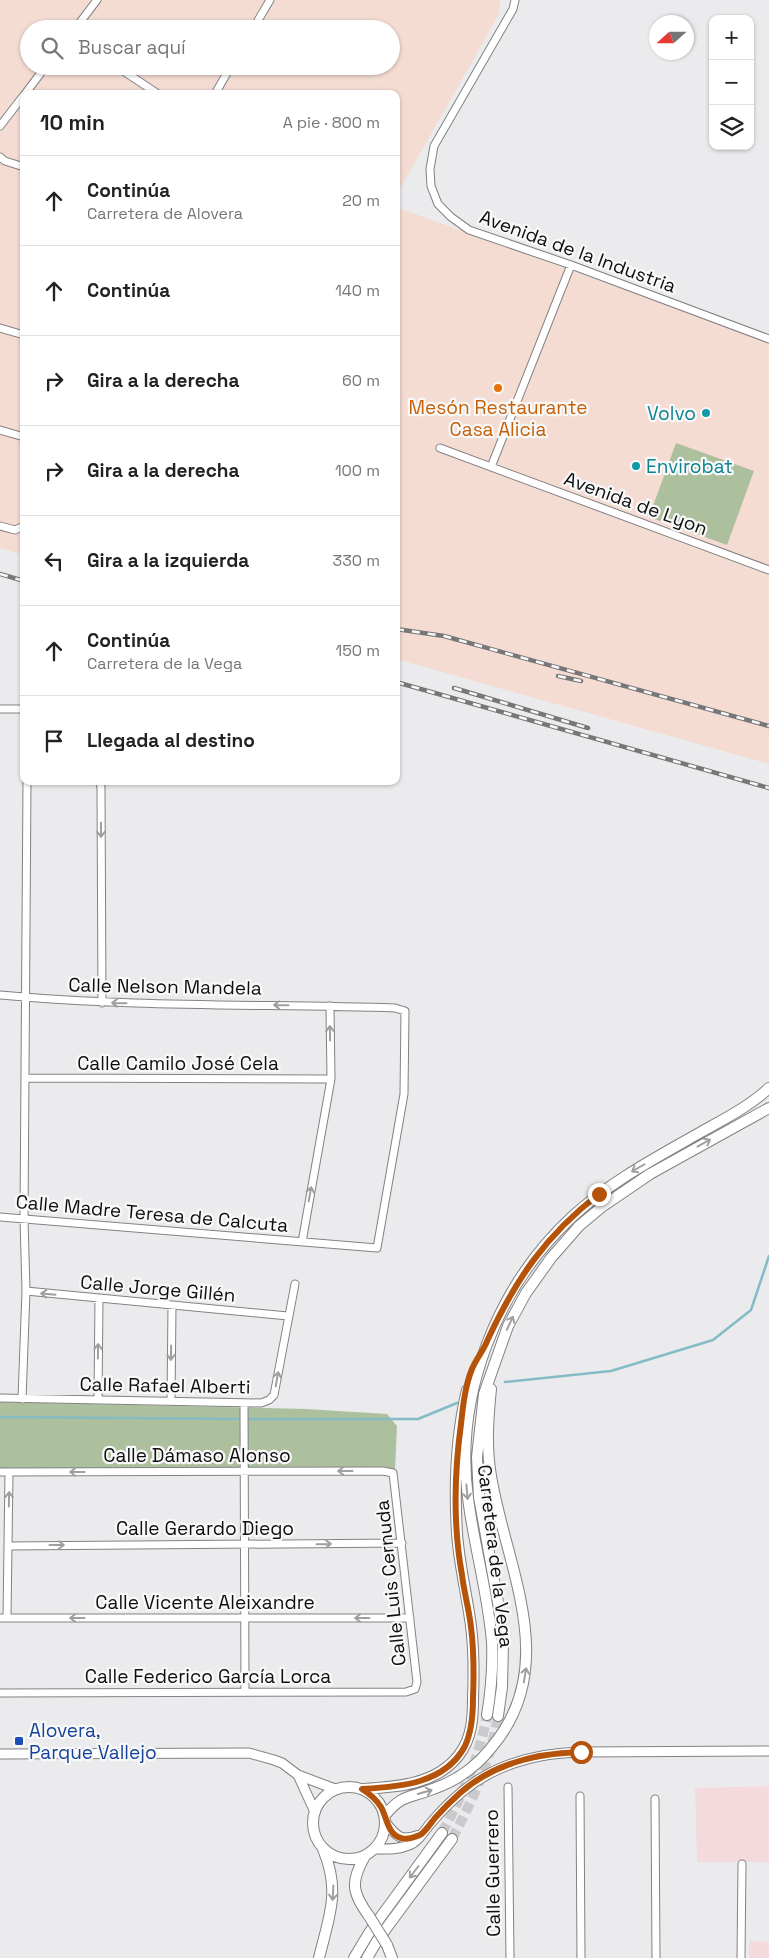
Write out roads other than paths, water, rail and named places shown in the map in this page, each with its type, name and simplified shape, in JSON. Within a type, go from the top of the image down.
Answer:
[{"type":"main road","name":"Carretera de la Vega","points":[[487,1715],[491,1681],[492,1644],[488,1604],[469,1509],[466,1464],[471,1403],[488,1341],[505,1304],[522,1274],[549,1240],[572,1216],[624,1176],[731,1115],[769,1088]]},
{"type":"main road","name":"Carretera de la Vega","points":[[498,1716],[502,1687],[503,1642],[498,1600],[481,1513],[477,1441],[484,1394],[508,1326],[526,1293],[551,1258],[579,1226],[638,1181],[769,1108]]},
{"type":"main road","points":[[320,1958],[331,1911],[333,1883],[322,1846],[315,1835],[315,1812],[320,1802],[335,1789],[348,1787],[362,1789],[405,1785],[439,1773],[458,1756],[464,1747],[471,1729],[474,1651],[458,1552],[455,1498],[456,1467],[463,1406],[472,1370],[488,1341]]},
{"type":"main road","points":[[385,1818],[402,1798],[451,1782],[482,1759],[499,1739],[511,1719],[524,1685],[527,1656],[525,1622],[495,1498],[488,1459],[487,1436],[492,1368]]},
{"type":"main road","points":[[362,1789],[374,1797],[382,1808],[385,1818],[384,1832],[374,1849],[365,1856],[358,1868],[354,1884],[358,1900],[370,1916],[387,1945],[392,1958]]},
{"type":"main road","points":[[354,1958],[369,1933],[442,1833]]},
{"type":"main road","points":[[367,1958],[452,1839]]},
{"type":"main road","points":[[322,1846],[335,1856],[344,1859],[365,1856]]},
{"type":"street","points":[[82,20],[97,0]]},
{"type":"street","points":[[258,20],[270,0]]},
{"type":"street","name":"Avenida de la Industria","points":[[514,0],[512,9],[434,146],[430,169],[431,186],[438,204],[451,217],[469,230],[571,264],[769,339]]},
{"type":"street","points":[[27,90],[39,75]]},
{"type":"street","points":[[130,75],[152,90]]},
{"type":"street","points":[[217,90],[226,75]]},
{"type":"street","points":[[0,126],[20,99]]},
{"type":"street","points":[[0,157],[5,161],[20,166]]},
{"type":"street","points":[[491,467],[571,264]]},
{"type":"street","points":[[0,328],[20,333]]},
{"type":"street","points":[[0,430],[20,436]]},
{"type":"street","name":"Avenida de Lyon","points":[[440,448],[769,570]]},
{"type":"street","points":[[0,526],[15,530],[20,528]]},
{"type":"street","points":[[0,708],[20,709]]},
{"type":"street","points":[[22,1399],[26,1292],[24,1219],[27,785]]},
{"type":"street","points":[[100,785],[102,1003]]},
{"type":"street","name":"Calle Nelson Mandela","points":[[0,995],[102,1003],[330,1006],[395,1008],[405,1012],[404,1094],[377,1248],[302,1242]]},
{"type":"street","points":[[302,1242],[331,1079],[330,1006]]},
{"type":"street","name":"Calle Camilo José Cela","points":[[25,1078],[331,1079]]},
{"type":"street","name":"Calle Madre Teresa de Calcuta","points":[[0,1217],[302,1242]]},
{"type":"street","name":"Calle Rafael Alberti","points":[[0,1398],[244,1403],[261,1403],[269,1400],[274,1395],[295,1284]]},
{"type":"street","name":"Calle Jorge Gillén","points":[[26,1292],[288,1316]]},
{"type":"street","points":[[98,1400],[99,1298]]},
{"type":"street","points":[[171,1401],[172,1305]]},
{"type":"street","points":[[244,1403],[245,1691]]},
{"type":"street","name":"Calle Dámaso Alonso","points":[[0,1472],[383,1470],[393,1473]]},
{"type":"street","points":[[3,1618],[8,1546],[9,1472]]},
{"type":"street","name":"Calle Luis Cernuda","points":[[393,1473],[418,1682],[415,1689]]},
{"type":"street","name":"Calle Gerardo Diego","points":[[8,1546],[402,1542]]},
{"type":"street","name":"Calle Vicente Aleixandre","points":[[3,1618],[410,1618]]},
{"type":"street","name":"Calle Federico García Lorca","points":[[0,1693],[406,1692],[415,1689]]},
{"type":"street","points":[[374,1849],[406,1846],[416,1841],[444,1808],[462,1792],[480,1779],[515,1762],[554,1753],[769,1751]]},
{"type":"street","points":[[0,1754],[249,1753],[266,1756],[282,1763],[298,1775],[335,1789]]},
{"type":"street","points":[[298,1775],[315,1812]]},
{"type":"street","name":"Calle Guerrero","points":[[508,1787],[510,1958]]},
{"type":"street","points":[[580,1796],[581,1958]]},
{"type":"street","points":[[655,1798],[656,1958]]},
{"type":"street","points":[[385,1818],[394,1834],[400,1838],[421,1834]]},
{"type":"street","points":[[741,1958],[742,1864]]},
{"type":"waterway","points":[[505,1382],[611,1371],[713,1340],[751,1310],[769,1256]]},
{"type":"waterway","points":[[249,1419],[418,1419],[457,1403]]},
{"type":"waterway","points":[[0,1417],[238,1419]]},
{"type":"tunnel","points":[[442,1833],[469,1776],[480,1746],[487,1715]]},
{"type":"tunnel","points":[[452,1839],[486,1764],[498,1716]]},
{"type":"railway","points":[[0,574],[20,580]]},
{"type":"railway","points":[[400,630],[444,636],[769,726]]},
{"type":"railway","points":[[558,676],[581,681]]},
{"type":"railway","points":[[400,683],[769,788]]},
{"type":"railway","points":[[454,688],[588,728]]},
{"type":"place","name":"Mesón Restaurante Casa Alicia","points":[[498,388]]},
{"type":"place","name":"Volvo","points":[[706,413]]},
{"type":"place","name":"Envirobat","points":[[636,466]]},
{"type":"place","name":"Alovera, Parque Vallejo","points":[[19,1741]]}]
